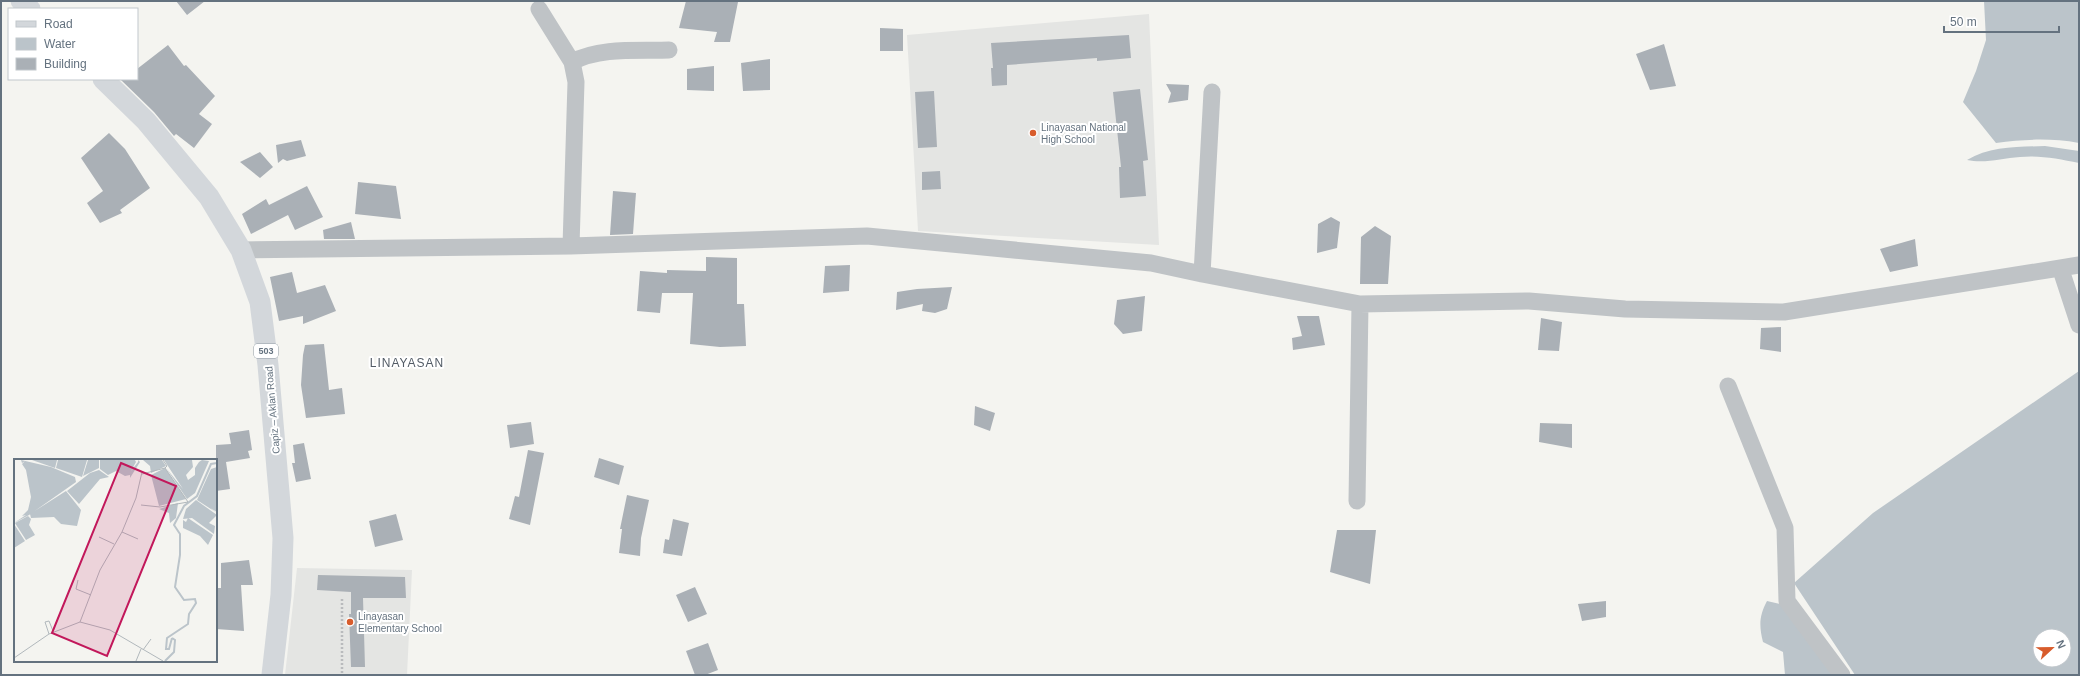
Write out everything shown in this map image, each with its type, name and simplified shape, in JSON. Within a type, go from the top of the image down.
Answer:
[{"type":"main road","name":"Capiz – Aklan Road","points":[[104,80],[146,121],[209,197],[241,250],[260,302],[269,373],[283,538],[281,595],[272,675]]},
{"type":"street","points":[[539,9],[572,62],[576,82],[571,246]]},
{"type":"street","points":[[572,62],[585,55],[602,52],[669,50]]},
{"type":"street","points":[[1202,274],[1212,92]]},
{"type":"street","points":[[241,250],[571,246],[867,236],[1151,263],[1360,304],[1529,301],[1625,309],[1784,312],[2079,266]]},
{"type":"street","points":[[2061,270],[2079,325]]},
{"type":"street","points":[[1357,501],[1360,304]]},
{"type":"street","points":[[1728,386],[1785,528],[1788,601],[1842,675]]},
{"type":"path","points":[[342,599],[342,675]]},
{"type":"shaded area","name":"Linayasan National High School","points":[[1149,14],[1159,245],[918,231],[907,35]]},
{"type":"shaded area","name":"Linayasan Elementary School","points":[[297,568],[412,570],[407,675],[285,675]]},
{"type":"water","points":[[1984,1],[2079,1],[2079,143],[2058,140],[2038,140],[1996,143],[1963,102],[1976,71],[1986,40]]},
{"type":"water","points":[[2045,146],[2079,151],[2079,163],[2042,157],[1987,161],[1967,160],[1985,152],[2004,148]]},
{"type":"water","points":[[2079,371],[2079,675],[1855,675],[1794,583],[1873,513]]},
{"type":"water","points":[[1767,601],[1784,605],[1840,675],[1785,675],[1783,652],[1763,642],[1760,621],[1762,611]]},
{"type":"building","points":[[176,1],[205,1],[187,15]]},
{"type":"building","points":[[686,1],[738,2],[730,42],[714,42],[717,32],[679,28]]},
{"type":"building","points":[[880,28],[903,29],[903,51],[880,51]]},
{"type":"building","points":[[1129,35],[1131,58],[1097,61],[1097,58],[1007,65],[1007,85],[992,86],[991,68],[993,68],[991,43]]},
{"type":"building","points":[[1664,44],[1676,86],[1650,90],[1636,54]]},
{"type":"building","points":[[168,45],[184,66],[186,65],[215,96],[199,114],[212,124],[194,148],[176,134],[174,136],[154,112],[121,80],[138,80],[138,68]]},
{"type":"building","points":[[770,59],[770,90],[743,91],[741,63]]},
{"type":"building","points":[[714,66],[714,91],[687,90],[687,69]]},
{"type":"building","points":[[1166,84],[1189,85],[1188,100],[1168,103],[1171,93]]},
{"type":"building","points":[[1140,89],[1148,160],[1143,161],[1146,196],[1120,198],[1119,167],[1121,167],[1113,92]]},
{"type":"building","points":[[934,91],[937,147],[918,148],[915,92]]},
{"type":"building","points":[[109,133],[125,149],[150,188],[120,210],[122,213],[100,223],[87,203],[103,191],[81,158]]},
{"type":"building","points":[[301,140],[306,156],[287,161],[283,159],[278,163],[276,145]]},
{"type":"building","points":[[260,152],[273,167],[260,178],[240,162]]},
{"type":"building","points":[[940,171],[941,189],[922,190],[922,172]]},
{"type":"building","points":[[358,182],[396,186],[401,219],[355,214]]},
{"type":"building","points":[[307,186],[323,217],[295,230],[288,215],[251,234],[242,214],[266,199],[269,205]]},
{"type":"building","points":[[613,191],[636,193],[633,234],[610,235]]},
{"type":"building","points":[[1331,217],[1340,222],[1337,248],[1317,253],[1318,224]]},
{"type":"building","points":[[351,222],[355,239],[324,239],[323,230]]},
{"type":"building","points":[[1375,226],[1391,236],[1388,284],[1360,284],[1361,237]]},
{"type":"building","points":[[1915,239],[1918,266],[1890,272],[1880,249]]},
{"type":"building","points":[[706,257],[737,258],[737,304],[744,304],[746,346],[720,347],[690,344],[693,293],[662,293],[660,313],[637,311],[640,271],[667,273],[667,270],[706,271]]},
{"type":"building","points":[[850,265],[849,291],[823,293],[825,266]]},
{"type":"building","points":[[292,272],[297,293],[325,285],[336,311],[303,324],[303,316],[279,321],[270,277]]},
{"type":"building","points":[[952,287],[947,309],[935,313],[922,311],[923,304],[896,310],[897,292]]},
{"type":"building","points":[[1145,296],[1142,331],[1123,334],[1114,324],[1117,300]]},
{"type":"building","points":[[1297,316],[1319,316],[1325,345],[1293,350],[1292,338],[1302,336]]},
{"type":"building","points":[[1541,318],[1562,322],[1559,351],[1538,350]]},
{"type":"building","points":[[1781,327],[1781,352],[1760,349],[1761,328]]},
{"type":"building","points":[[324,344],[329,390],[342,388],[345,414],[306,418],[301,385],[305,345]]},
{"type":"building","points":[[975,406],[995,413],[990,431],[974,425]]},
{"type":"building","points":[[531,422],[534,444],[510,448],[507,425]]},
{"type":"building","points":[[1540,423],[1572,424],[1572,448],[1539,442]]},
{"type":"building","points":[[249,430],[252,450],[248,451],[250,458],[226,462],[230,489],[217,491],[216,445],[231,444],[229,433]]},
{"type":"building","points":[[304,443],[311,479],[296,482],[292,463],[295,463],[293,445]]},
{"type":"building","points":[[528,450],[544,453],[530,525],[509,519],[515,496],[519,497]]},
{"type":"building","points":[[599,458],[624,466],[619,485],[594,477]]},
{"type":"building","points":[[627,495],[649,500],[641,538],[640,556],[619,553],[622,529],[620,529]]},
{"type":"building","points":[[396,514],[403,540],[375,547],[369,521]]},
{"type":"building","points":[[673,519],[689,523],[682,556],[663,553],[665,539],[669,540]]},
{"type":"building","points":[[1337,530],[1376,530],[1370,584],[1330,572]]},
{"type":"building","points":[[249,560],[253,585],[241,585],[244,631],[217,629],[217,588],[221,588],[221,563]]},
{"type":"building","points":[[318,575],[405,577],[406,598],[363,598],[365,667],[351,667],[349,614],[351,614],[351,592],[317,590]]},
{"type":"building","points":[[695,587],[707,614],[688,622],[676,595]]},
{"type":"building","points":[[1606,601],[1606,617],[1582,621],[1578,604]]},
{"type":"building","points":[[708,643],[718,670],[705,675],[695,675],[686,651]]},
{"type":"place","name":"Linayasan National High School","points":[[1033,133]]},
{"type":"place","name":"Linayasan Elementary School","points":[[350,622]]},
{"type":"district","name":"LINAYASAN","points":[[407,363]]}]
